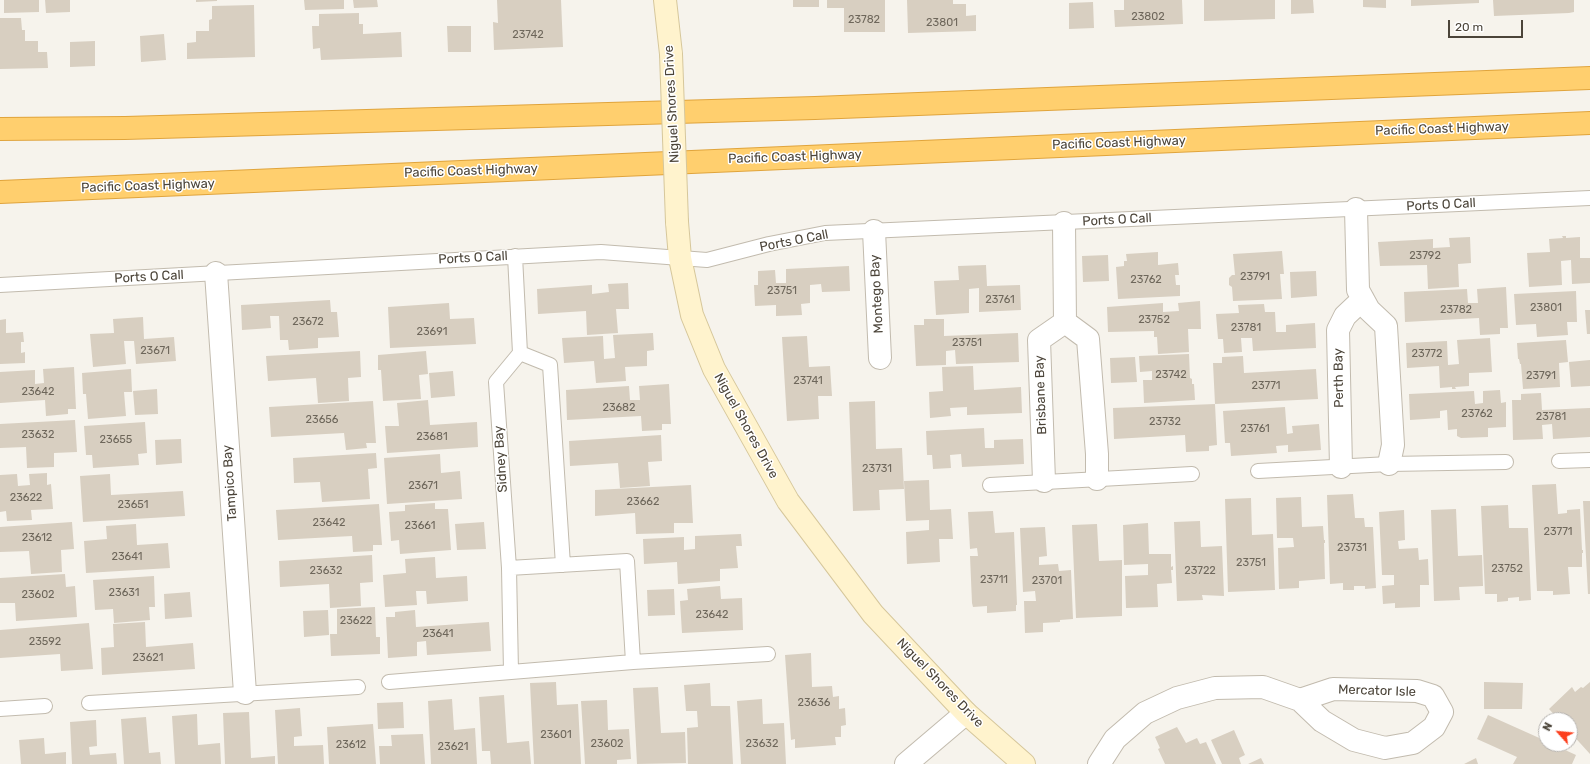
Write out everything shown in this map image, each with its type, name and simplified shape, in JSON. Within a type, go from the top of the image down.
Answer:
[{"type":"highway","points":[[0,129],[148,128],[815,108],[1590,78]]},
{"type":"highway","name":"Pacific Coast Highway","points":[[0,192],[1590,123]]},
{"type":"street","name":"Niguel Shores Drive","points":[[665,0],[671,54],[677,222],[680,258],[692,315],[714,369],[788,501],[873,614],[966,713],[1024,764]]},
{"type":"street","points":[[1356,209],[1358,290],[1369,310],[1386,326],[1393,445],[1389,464]]},
{"type":"street","points":[[1064,223],[1065,322],[1088,339],[1097,454],[1097,479]]},
{"type":"street","name":"Montego Bay","points":[[874,231],[880,358]]},
{"type":"street","name":"Tampico Bay","points":[[216,273],[245,693]]},
{"type":"street","name":"Perth Bay","points":[[1341,467],[1338,330],[1345,316],[1363,299]]},
{"type":"street","name":"Brisbane Bay","points":[[1044,482],[1039,340],[1065,322]]},
{"type":"street","name":"Mercator Isle","points":[[1099,764],[1115,739],[1145,713],[1178,698],[1215,688],[1263,687],[1300,700],[1322,721],[1354,740],[1385,748],[1413,743],[1434,727],[1442,712],[1433,696],[1417,691],[1333,689],[1300,700]]},
{"type":"street","points":[[906,764],[966,713]]},
{"type":"lane","name":"Ports O Call","points":[[0,285],[601,252],[707,260],[769,244],[825,233],[1590,198]]},
{"type":"lane","points":[[515,256],[520,353],[550,365],[563,565]]},
{"type":"lane","name":"Sidney Bay","points":[[511,672],[509,568],[496,382],[520,353]]},
{"type":"lane","points":[[1560,461],[1590,460]]},
{"type":"lane","points":[[1258,471],[1389,464],[1506,462]]},
{"type":"lane","points":[[990,485],[1192,474]]},
{"type":"lane","points":[[509,568],[627,561],[633,662]]},
{"type":"lane","points":[[389,682],[633,662],[768,654]]},
{"type":"lane","points":[[89,703],[358,687]]},
{"type":"lane","points":[[0,708],[45,706]]},
{"type":"building","points":[[4,0],[39,0],[39,12],[4,13]]},
{"type":"building","points":[[45,0],[70,0],[70,12],[46,13]]},
{"type":"building","points":[[196,0],[217,0],[217,1],[196,2]]},
{"type":"building","points":[[304,0],[344,0],[344,9],[305,10]]},
{"type":"building","points":[[353,0],[377,0],[378,7],[354,8]]},
{"type":"building","points":[[497,0],[561,0],[563,47],[494,50],[493,22],[498,23]]},
{"type":"building","points":[[793,0],[819,0],[819,7],[793,7]]},
{"type":"building","points":[[827,0],[885,0],[885,32],[844,32],[844,8],[827,8]]},
{"type":"building","points":[[907,0],[953,0],[953,4],[966,4],[966,16],[976,15],[976,31],[908,33]]},
{"type":"building","points":[[1124,0],[1182,0],[1183,24],[1115,27],[1114,10],[1124,10]]},
{"type":"building","points":[[1204,0],[1275,0],[1275,19],[1204,21]]},
{"type":"building","points":[[1291,0],[1313,0],[1314,13],[1291,14]]},
{"type":"building","points":[[1363,0],[1386,0],[1386,8],[1363,7]]},
{"type":"building","points":[[1411,0],[1479,0],[1479,3],[1411,6]]},
{"type":"building","points":[[1493,0],[1574,0],[1574,12],[1494,16]]},
{"type":"building","points":[[1093,2],[1094,28],[1069,29],[1069,3]]},
{"type":"building","points":[[254,5],[255,57],[187,59],[187,43],[196,42],[196,31],[209,31],[209,20],[212,19],[212,6]]},
{"type":"building","points":[[359,13],[359,24],[363,24],[363,34],[401,32],[402,57],[321,60],[320,48],[313,49],[312,26],[319,26],[319,14]]},
{"type":"building","points":[[0,18],[21,18],[22,30],[25,30],[25,41],[38,41],[38,52],[47,52],[48,68],[0,69]]},
{"type":"building","points":[[447,26],[471,26],[471,52],[448,52]]},
{"type":"building","points":[[164,34],[166,60],[141,62],[140,36]]},
{"type":"building","points":[[95,41],[95,66],[70,67],[70,42]]},
{"type":"building","points":[[1562,236],[1566,236],[1566,238],[1580,237],[1580,258],[1590,258],[1590,283],[1572,284],[1571,260],[1561,261],[1562,285],[1529,287],[1527,253],[1550,252],[1549,239],[1563,238]]},
{"type":"building","points":[[1470,237],[1471,263],[1458,264],[1459,287],[1428,289],[1427,265],[1380,266],[1378,242],[1433,239],[1433,248],[1450,247],[1449,238]]},
{"type":"building","points":[[1282,251],[1284,274],[1280,274],[1282,299],[1233,301],[1232,287],[1229,285],[1229,278],[1232,275],[1235,275],[1233,254]]},
{"type":"building","points":[[1158,252],[1158,265],[1178,263],[1179,275],[1175,275],[1176,285],[1180,285],[1180,296],[1118,299],[1116,267],[1124,266],[1124,261],[1127,261],[1126,254]]},
{"type":"building","points":[[1108,255],[1109,281],[1083,282],[1082,256]]},
{"type":"building","points":[[986,265],[987,286],[1020,285],[1021,310],[979,312],[979,288],[969,289],[969,313],[936,315],[934,281],[959,280],[958,266]]},
{"type":"building","points":[[849,266],[850,291],[822,292],[821,284],[810,285],[810,303],[801,304],[802,315],[776,316],[776,305],[755,306],[754,285],[758,285],[758,271],[775,270],[776,283],[786,283],[786,269]]},
{"type":"building","points":[[1316,271],[1317,296],[1291,298],[1290,272]]},
{"type":"building","points":[[628,283],[629,309],[616,309],[618,333],[587,335],[586,311],[538,314],[537,289],[592,285],[592,294],[609,292],[608,284]]},
{"type":"building","points":[[1506,287],[1508,328],[1500,328],[1500,334],[1480,335],[1479,318],[1405,322],[1404,292],[1467,289],[1468,303],[1478,303],[1477,289]]},
{"type":"building","points":[[1576,291],[1577,322],[1567,322],[1568,335],[1537,337],[1536,324],[1516,325],[1514,294]]},
{"type":"building","points":[[330,300],[331,312],[337,312],[339,337],[318,338],[318,348],[289,350],[288,340],[280,340],[279,316],[270,316],[271,328],[242,330],[241,305]]},
{"type":"building","points":[[1200,301],[1201,329],[1188,329],[1189,352],[1158,354],[1157,337],[1154,337],[1154,331],[1108,332],[1107,307],[1163,303],[1163,312],[1179,311],[1178,303]]},
{"type":"building","points":[[449,303],[450,319],[474,318],[476,344],[390,348],[388,307]]},
{"type":"building","points":[[1264,304],[1265,312],[1275,312],[1276,332],[1286,332],[1286,325],[1315,323],[1316,348],[1253,351],[1252,338],[1241,338],[1242,352],[1224,353],[1223,339],[1218,339],[1216,314],[1239,313],[1238,305]]},
{"type":"building","points":[[1585,310],[1590,310],[1590,334],[1587,334]]},
{"type":"building","points":[[143,317],[144,339],[174,337],[176,361],[136,364],[134,341],[124,341],[126,364],[93,367],[90,334],[114,333],[113,319]]},
{"type":"building","points":[[6,319],[6,333],[23,332],[24,342],[21,342],[21,353],[25,352],[25,363],[0,364],[0,320]]},
{"type":"building","points":[[924,319],[944,319],[944,336],[1018,333],[1019,362],[956,364],[955,350],[946,351],[946,365],[916,366],[914,325],[924,325]]},
{"type":"building","points":[[653,333],[654,350],[647,351],[647,366],[625,367],[626,381],[596,383],[594,361],[564,363],[562,338],[603,336],[604,359],[615,358],[613,335]]},
{"type":"building","points":[[807,336],[809,367],[830,366],[832,396],[818,396],[819,419],[787,421],[782,337]]},
{"type":"building","points":[[1490,338],[1492,372],[1469,373],[1469,386],[1455,387],[1456,389],[1452,389],[1452,387],[1440,388],[1439,366],[1407,368],[1406,343],[1447,341],[1448,365],[1459,364],[1457,340]]},
{"type":"building","points":[[1566,340],[1568,362],[1559,363],[1560,387],[1523,389],[1521,364],[1518,359],[1517,343]]},
{"type":"building","points":[[360,351],[361,377],[348,378],[349,401],[318,403],[316,378],[268,381],[266,356]]},
{"type":"building","points":[[426,351],[428,374],[419,375],[421,399],[383,401],[381,370],[378,370],[378,355]]},
{"type":"building","points":[[1189,354],[1190,378],[1192,379],[1192,384],[1194,384],[1195,400],[1144,403],[1143,380],[1152,380],[1152,371],[1140,372],[1139,356]]},
{"type":"building","points":[[1243,356],[1244,373],[1316,369],[1318,399],[1215,404],[1213,363],[1222,363],[1222,357]]},
{"type":"building","points":[[1135,357],[1137,382],[1111,383],[1110,358]]},
{"type":"building","points":[[1590,360],[1590,386],[1571,387],[1569,362]]},
{"type":"building","points":[[973,366],[974,390],[1021,387],[1022,413],[967,415],[967,407],[950,408],[951,416],[930,418],[929,392],[943,391],[942,367]]},
{"type":"building","points":[[74,367],[76,409],[68,409],[68,414],[46,416],[45,400],[0,403],[0,372],[35,370],[35,384],[44,383],[43,369]]},
{"type":"building","points":[[131,369],[132,392],[124,392],[126,416],[88,419],[86,394],[83,394],[82,373]]},
{"type":"building","points":[[453,371],[455,396],[431,398],[429,373]]},
{"type":"building","points":[[669,384],[671,424],[662,424],[662,430],[642,431],[641,416],[567,420],[566,390],[629,386],[630,400],[640,400],[639,386]]},
{"type":"building","points":[[157,389],[158,414],[135,415],[133,391]]},
{"type":"building","points":[[1500,390],[1501,403],[1506,402],[1506,427],[1488,428],[1488,437],[1461,438],[1457,436],[1457,429],[1448,430],[1447,410],[1440,411],[1440,418],[1410,420],[1409,394],[1474,391],[1475,404],[1483,403],[1483,391]]},
{"type":"building","points":[[1541,393],[1542,410],[1590,408],[1590,437],[1553,439],[1552,424],[1542,425],[1543,439],[1513,440],[1512,400],[1521,400],[1521,394]]},
{"type":"building","points":[[428,400],[430,425],[477,422],[478,447],[387,453],[385,426],[399,426],[397,403]]},
{"type":"building","points":[[373,401],[376,443],[366,443],[367,448],[346,450],[344,433],[271,437],[269,407]]},
{"type":"building","points":[[875,401],[876,449],[902,448],[904,489],[879,490],[880,510],[853,511],[849,402]]},
{"type":"building","points":[[1215,404],[1217,445],[1209,446],[1209,451],[1186,452],[1185,435],[1114,439],[1113,408]]},
{"type":"building","points":[[1285,407],[1287,434],[1293,433],[1292,426],[1319,424],[1321,450],[1288,452],[1288,445],[1276,446],[1277,453],[1231,456],[1230,443],[1225,443],[1223,411]]},
{"type":"building","points":[[75,420],[77,452],[54,453],[54,467],[27,468],[26,447],[0,448],[0,424]]},
{"type":"building","points":[[145,422],[147,453],[138,454],[139,465],[93,468],[92,455],[86,455],[84,426]]},
{"type":"building","points":[[984,428],[985,448],[994,448],[994,440],[1023,439],[1024,464],[962,467],[961,454],[950,455],[951,468],[933,469],[932,455],[927,455],[926,431]]},
{"type":"building","points":[[661,435],[662,461],[648,462],[650,486],[620,488],[618,463],[570,466],[569,441]]},
{"type":"building","points":[[181,439],[182,463],[156,465],[155,440]]},
{"type":"building","points":[[376,453],[377,468],[368,469],[370,499],[322,502],[320,482],[294,483],[293,458]]},
{"type":"building","points":[[440,454],[441,473],[460,471],[462,499],[387,504],[384,458]]},
{"type":"building","points":[[47,473],[47,485],[51,484],[53,509],[31,510],[32,520],[7,521],[6,511],[0,512],[0,475],[17,474],[18,486],[30,485],[29,474]]},
{"type":"building","points":[[110,474],[111,495],[183,491],[185,516],[83,522],[80,476]]},
{"type":"building","points":[[929,480],[930,510],[951,509],[953,539],[939,539],[940,562],[907,564],[906,532],[929,530],[929,520],[906,521],[904,481]]},
{"type":"building","points":[[1556,484],[1558,514],[1567,513],[1567,510],[1580,509],[1583,553],[1582,567],[1568,567],[1570,594],[1553,595],[1553,591],[1537,591],[1532,485]]},
{"type":"building","points":[[691,485],[693,523],[674,523],[674,533],[636,534],[635,513],[595,516],[595,490]]},
{"type":"building","points":[[1353,494],[1355,518],[1364,518],[1365,527],[1373,527],[1376,588],[1365,589],[1365,586],[1354,586],[1354,590],[1343,590],[1343,583],[1330,584],[1327,495]]},
{"type":"building","points":[[1301,497],[1302,527],[1323,526],[1325,540],[1325,579],[1299,581],[1299,588],[1279,589],[1278,548],[1294,547],[1293,538],[1277,538],[1276,498]]},
{"type":"building","points":[[1251,498],[1252,535],[1273,534],[1275,590],[1228,592],[1225,499]]},
{"type":"building","points":[[1583,501],[1590,501],[1590,594],[1588,594]]},
{"type":"building","points":[[435,503],[435,509],[448,509],[451,550],[400,554],[399,540],[391,541],[389,512],[405,511],[405,505]]},
{"type":"building","points":[[379,504],[382,545],[373,545],[373,551],[353,552],[352,536],[278,540],[276,510]]},
{"type":"building","points":[[1508,505],[1509,528],[1528,528],[1531,600],[1519,601],[1519,597],[1508,598],[1508,601],[1497,602],[1497,594],[1485,594],[1481,506]]},
{"type":"building","points":[[1456,509],[1458,556],[1482,555],[1483,586],[1459,587],[1460,600],[1434,601],[1431,510]]},
{"type":"building","points":[[1404,510],[1405,540],[1398,541],[1399,549],[1418,548],[1419,560],[1428,559],[1429,585],[1420,585],[1420,607],[1395,608],[1395,603],[1383,604],[1382,586],[1394,585],[1394,575],[1382,575],[1379,512]]},
{"type":"building","points":[[993,511],[995,533],[1014,532],[1016,611],[987,613],[987,606],[973,607],[972,603],[970,556],[978,556],[977,548],[970,549],[968,512]]},
{"type":"building","points":[[1200,521],[1201,547],[1222,546],[1224,596],[1202,595],[1203,600],[1177,601],[1174,522]]},
{"type":"building","points":[[72,522],[74,549],[61,550],[62,572],[31,574],[29,551],[0,552],[0,527]]},
{"type":"building","points":[[484,522],[486,549],[457,550],[455,524]]},
{"type":"building","points":[[1148,523],[1149,554],[1171,554],[1171,567],[1173,566],[1173,570],[1171,570],[1172,583],[1157,584],[1158,607],[1126,608],[1125,576],[1148,575],[1148,564],[1124,565],[1123,525]]},
{"type":"building","points":[[136,524],[137,545],[168,543],[170,568],[86,573],[84,541],[107,539],[106,526]]},
{"type":"building","points":[[1097,524],[1099,561],[1122,560],[1122,616],[1076,618],[1072,525]]},
{"type":"building","points":[[1045,527],[1047,556],[1039,557],[1039,565],[1058,564],[1059,571],[1071,570],[1073,619],[1060,620],[1060,622],[1043,623],[1043,632],[1025,633],[1024,601],[1036,601],[1035,591],[1023,592],[1020,528]]},
{"type":"building","points":[[741,534],[742,546],[736,546],[738,568],[720,569],[720,581],[678,584],[677,562],[644,564],[643,539],[684,537],[684,550],[695,549],[695,536]]},
{"type":"building","points":[[372,555],[373,582],[360,583],[361,606],[330,608],[329,584],[280,587],[279,561]]},
{"type":"building","points":[[435,557],[436,578],[467,576],[468,601],[427,604],[426,591],[416,591],[417,605],[385,607],[383,575],[406,573],[405,559]]},
{"type":"building","points":[[65,574],[66,587],[75,586],[77,617],[16,621],[15,603],[0,603],[0,578]]},
{"type":"building","points":[[154,576],[155,607],[149,607],[150,620],[114,623],[113,609],[95,610],[93,580]]},
{"type":"building","points":[[720,586],[721,599],[742,598],[743,630],[682,633],[680,601],[688,600],[687,589]]},
{"type":"building","points":[[674,589],[675,615],[648,616],[647,590]]},
{"type":"building","points":[[190,592],[192,617],[165,619],[164,594]]},
{"type":"building","points":[[375,607],[376,637],[380,637],[380,654],[331,656],[330,634],[337,634],[337,609]]},
{"type":"building","points":[[328,610],[329,635],[304,637],[303,611]]},
{"type":"building","points":[[415,610],[416,627],[489,622],[491,651],[427,655],[426,641],[417,642],[417,656],[388,658],[386,617],[395,617],[395,612]]},
{"type":"building","points":[[145,622],[146,647],[193,643],[195,669],[102,675],[101,648],[114,647],[113,624]]},
{"type":"building","points":[[89,623],[93,669],[61,671],[60,654],[0,658],[0,630]]},
{"type":"building","points":[[811,653],[812,687],[832,686],[833,697],[839,696],[839,709],[845,708],[846,725],[841,726],[841,737],[835,737],[836,745],[795,748],[795,739],[791,740],[785,655]]},
{"type":"building","points":[[556,682],[557,705],[578,704],[581,764],[534,764],[530,683]]},
{"type":"building","points":[[1484,682],[1523,683],[1522,709],[1484,709]]},
{"type":"building","points":[[1590,682],[1590,754],[1578,741],[1578,712],[1552,712],[1549,709],[1572,687],[1575,692],[1581,687],[1583,688]]},
{"type":"building","points":[[710,683],[711,706],[730,706],[733,764],[688,764],[687,728],[698,727],[697,711],[686,711],[684,685]]},
{"type":"building","points":[[658,687],[661,733],[685,732],[686,763],[637,764],[633,688]]},
{"type":"building","points":[[504,695],[507,743],[529,741],[531,764],[491,764],[490,751],[482,751],[479,697]]},
{"type":"building","points":[[452,699],[454,730],[475,728],[477,764],[431,764],[428,701]]},
{"type":"building","points":[[762,699],[763,724],[784,723],[786,764],[741,764],[737,701]]},
{"type":"building","points":[[607,700],[608,730],[629,729],[631,759],[617,760],[617,764],[585,764],[581,701]]},
{"type":"building","points":[[403,702],[404,728],[378,729],[377,703]]},
{"type":"building","points":[[300,708],[302,736],[294,737],[294,746],[323,745],[324,764],[278,764],[275,710]]},
{"type":"building","points":[[249,712],[251,758],[275,756],[275,764],[225,764],[223,713]]},
{"type":"building","points":[[197,714],[198,745],[220,743],[221,764],[175,764],[172,716]]},
{"type":"building","points":[[1488,715],[1538,737],[1538,752],[1569,752],[1576,755],[1572,764],[1513,764],[1517,757],[1477,739]]},
{"type":"building","points":[[146,717],[149,753],[160,752],[161,764],[124,764],[121,719]]},
{"type":"building","points":[[96,720],[97,746],[89,747],[90,755],[116,753],[117,764],[72,764],[70,722]]},
{"type":"building","points":[[373,724],[376,764],[329,764],[327,727]]},
{"type":"building","points":[[1177,727],[1186,743],[1197,738],[1200,744],[1206,742],[1216,764],[1165,764],[1158,749],[1160,748],[1155,737]]},
{"type":"building","points":[[1234,730],[1245,755],[1239,758],[1241,764],[1222,764],[1211,740]]},
{"type":"building","points":[[423,734],[425,764],[380,764],[379,746],[392,746],[391,735]]},
{"type":"building","points":[[44,738],[45,754],[66,752],[66,764],[21,764],[19,740]]},
{"type":"building","points":[[1261,758],[1264,764],[1248,764]]},
{"type":"building","points":[[1476,758],[1478,764],[1464,764]]}]
